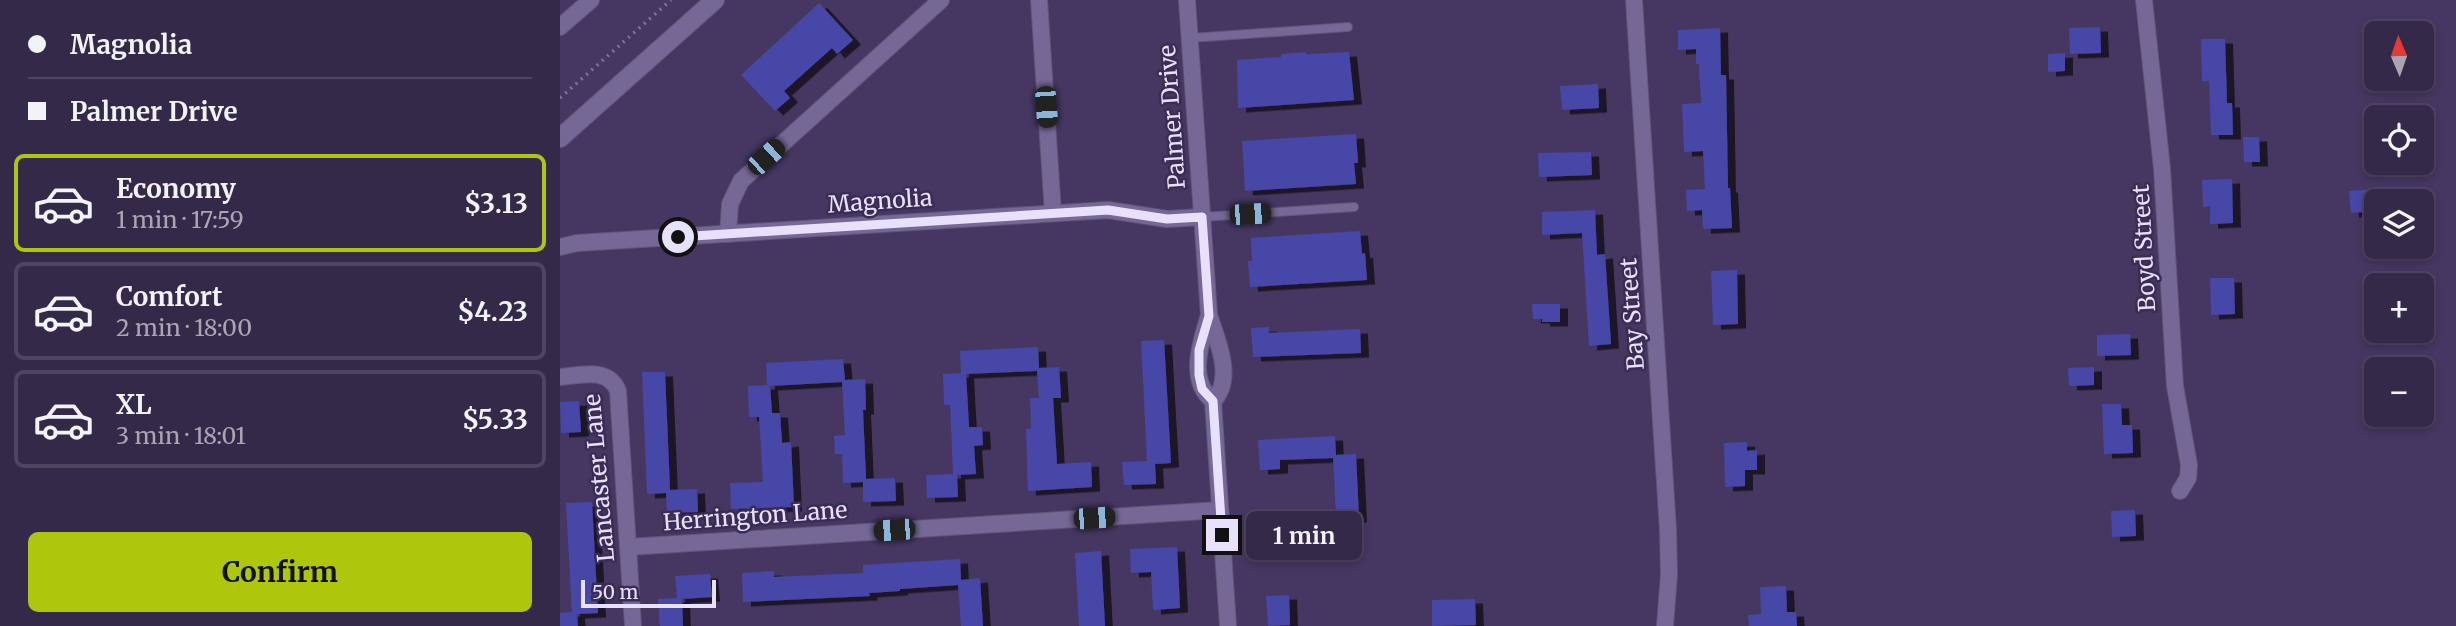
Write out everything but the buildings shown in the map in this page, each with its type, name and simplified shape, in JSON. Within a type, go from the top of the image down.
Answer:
[{"type":"main road","points":[[560,138],[708,2]]},
{"type":"street","points":[[560,27],[591,0]]},
{"type":"street","points":[[728,234],[730,204],[741,181],[941,0]]},
{"type":"street","points":[[1039,0],[1053,213]]},
{"type":"street","name":"Palmer Drive","points":[[1188,0],[1209,316],[1221,349],[1223,373],[1222,388],[1213,401],[1228,626]]},
{"type":"street","name":"Bay Street","points":[[1634,0],[1668,530],[1669,574],[1665,626]]},
{"type":"street","name":"Boyd Street","points":[[2144,0],[2162,169],[2175,386],[2189,465],[2188,478],[2180,491]]},
{"type":"street","name":"Magnolia","points":[[560,247],[577,243],[1114,210],[1167,219],[1202,217]]},
{"type":"street","name":"Palmer Drive","points":[[1209,316],[1198,362],[1202,389],[1213,401]]},
{"type":"street","name":"Lancaster Lane","points":[[560,377],[602,375],[617,387],[633,626]]},
{"type":"street","name":"Herrington Lane","points":[[628,547],[1220,510]]},
{"type":"lane","points":[[1190,38],[1348,27]]},
{"type":"lane","points":[[1202,217],[1354,207]]},
{"type":"path","points":[[560,98],[671,0]]},
{"type":"route","points":[[678,237],[1108,210],[1167,219],[1202,217],[1209,316],[1198,362],[1202,389],[1213,401],[1222,535]]}]
